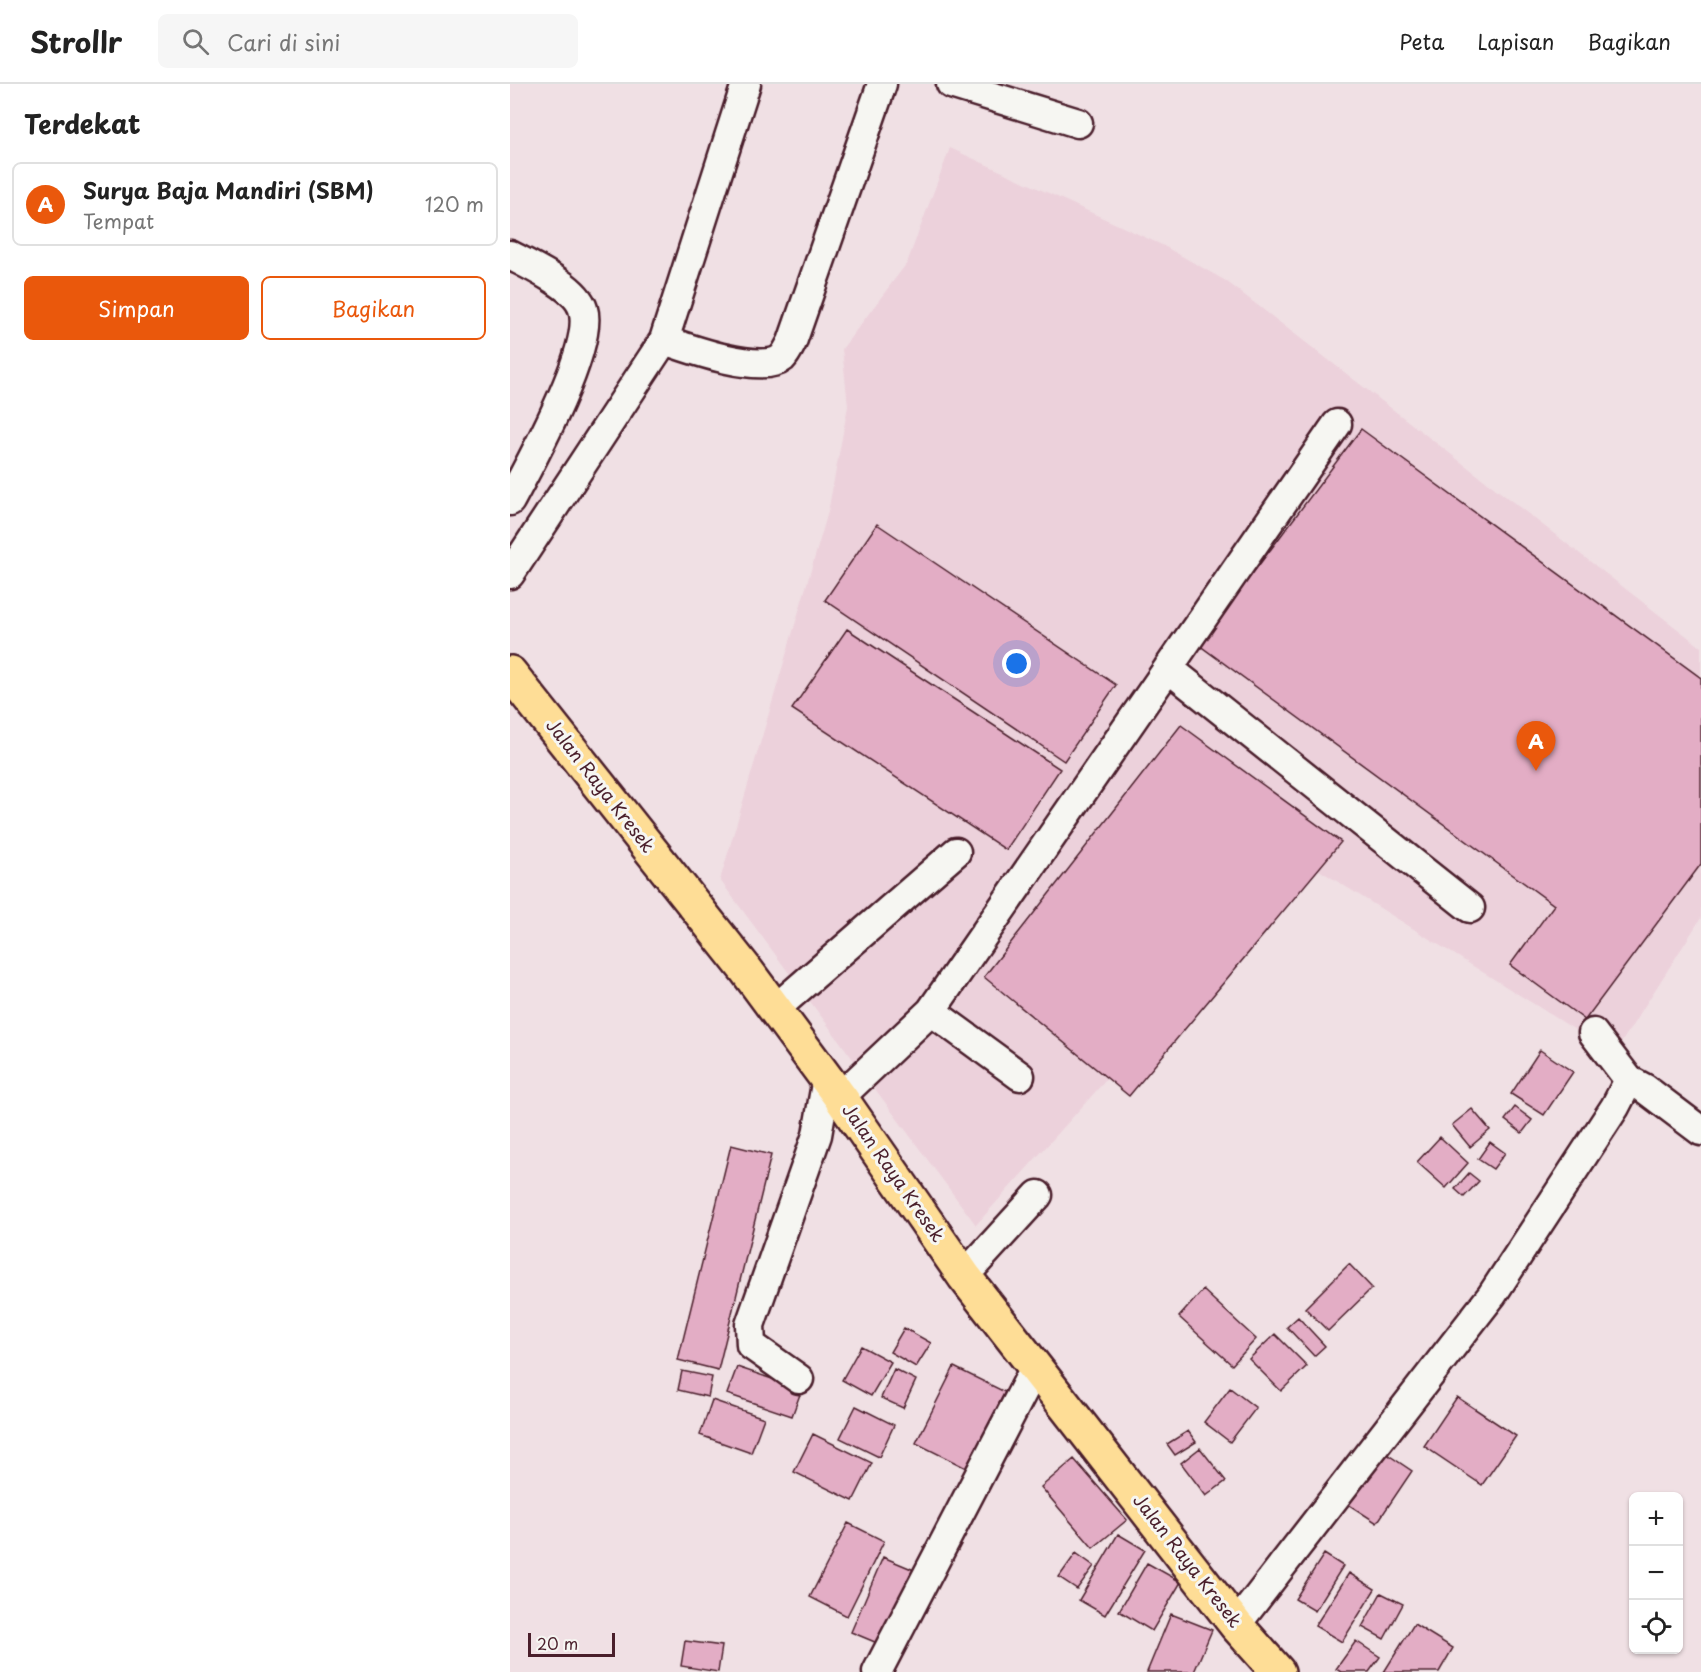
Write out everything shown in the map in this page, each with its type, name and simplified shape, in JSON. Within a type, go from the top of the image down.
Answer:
[{"type":"main road","name":"Jalan Raya Kresek","points":[[510,673],[776,1009],[834,1088],[964,1276],[1236,1625],[1278,1672]]},
{"type":"street","points":[[510,574],[663,340],[746,84]]},
{"type":"street","points":[[663,340],[713,356],[767,364],[782,358],[792,342],[882,84]]},
{"type":"street","points":[[951,84],[1078,123]]},
{"type":"street","points":[[510,255],[572,292],[583,308],[585,331],[551,425],[510,501]]},
{"type":"street","points":[[799,1378],[751,1345],[750,1325],[834,1088],[931,1011],[1337,424]]},
{"type":"street","points":[[1168,668],[1470,908]]},
{"type":"street","points":[[776,1009],[956,852]]},
{"type":"street","points":[[931,1011],[1020,1076]]},
{"type":"street","points":[[1593,1033],[1629,1080],[1644,1088],[1701,1131]]},
{"type":"street","points":[[1236,1625],[1492,1295],[1615,1107],[1629,1080]]},
{"type":"street","points":[[964,1276],[1038,1195]]},
{"type":"street","points":[[877,1672],[1036,1366]]},
{"type":"shaded area","points":[[950,148],[1162,245],[1226,281],[1701,647],[1701,918],[1614,1054],[1303,860],[976,1225],[720,880],[828,512],[848,406],[842,349],[907,263]]},
{"type":"building","points":[[1361,429],[1701,678],[1701,864],[1585,1020],[1510,965],[1554,905],[1199,645]]},
{"type":"building","points":[[877,524],[1116,685],[1064,761],[825,600]]},
{"type":"building","points":[[847,629],[1060,769],[1006,850],[792,709]]},
{"type":"building","points":[[1181,725],[1341,842],[1129,1096],[984,977]]},
{"type":"building","points":[[1540,1050],[1573,1072],[1544,1115],[1511,1094]]},
{"type":"building","points":[[1515,1107],[1532,1120],[1522,1133],[1505,1120]]},
{"type":"building","points":[[1472,1109],[1490,1130],[1470,1147],[1452,1125]]},
{"type":"building","points":[[1440,1137],[1468,1163],[1446,1188],[1417,1162]]},
{"type":"building","points":[[1490,1142],[1505,1153],[1493,1169],[1478,1159]]},
{"type":"building","points":[[731,1145],[771,1155],[718,1370],[678,1360]]},
{"type":"building","points":[[1469,1173],[1479,1181],[1464,1197],[1455,1189]]},
{"type":"building","points":[[1349,1264],[1372,1288],[1328,1331],[1305,1308]]},
{"type":"building","points":[[1203,1290],[1256,1339],[1232,1365],[1179,1317]]},
{"type":"building","points":[[1298,1317],[1325,1346],[1314,1356],[1287,1327]]},
{"type":"building","points":[[904,1328],[931,1343],[916,1367],[890,1352]]},
{"type":"building","points":[[1275,1334],[1307,1366],[1281,1391],[1249,1359]]},
{"type":"building","points":[[861,1346],[891,1362],[871,1396],[842,1380]]},
{"type":"building","points":[[737,1367],[802,1389],[792,1416],[727,1394]]},
{"type":"building","points":[[954,1367],[1005,1392],[966,1468],[916,1443]]},
{"type":"building","points":[[894,1369],[916,1380],[903,1408],[881,1398]]},
{"type":"building","points":[[682,1371],[712,1377],[708,1397],[678,1390]]},
{"type":"building","points":[[1230,1388],[1256,1408],[1230,1442],[1204,1422]]},
{"type":"building","points":[[1457,1397],[1516,1436],[1482,1485],[1424,1446]]},
{"type":"building","points":[[712,1400],[764,1418],[751,1453],[700,1435]]},
{"type":"building","points":[[856,1406],[894,1425],[879,1457],[840,1438]]},
{"type":"building","points":[[1188,1431],[1196,1442],[1175,1455],[1167,1444]]},
{"type":"building","points":[[813,1434],[872,1463],[853,1501],[794,1472]]},
{"type":"building","points":[[1375,1446],[1412,1471],[1377,1523],[1340,1499]]},
{"type":"building","points":[[1200,1448],[1226,1481],[1206,1496],[1181,1463]]},
{"type":"building","points":[[1074,1459],[1127,1520],[1093,1548],[1041,1487]]},
{"type":"building","points":[[848,1523],[884,1541],[847,1616],[810,1597]]},
{"type":"building","points":[[1118,1534],[1145,1550],[1105,1615],[1079,1600]]},
{"type":"building","points":[[1076,1553],[1094,1566],[1077,1589],[1059,1577]]},
{"type":"building","points":[[1324,1554],[1343,1566],[1315,1611],[1295,1599]]},
{"type":"building","points":[[883,1557],[914,1570],[882,1645],[851,1632]]},
{"type":"building","points":[[1147,1563],[1181,1582],[1152,1631],[1119,1611]]},
{"type":"building","points":[[1349,1573],[1375,1589],[1342,1642],[1315,1626]]},
{"type":"building","points":[[1381,1593],[1403,1604],[1384,1639],[1362,1627]]},
{"type":"building","points":[[1171,1614],[1212,1630],[1194,1672],[1147,1672]]},
{"type":"building","points":[[1414,1624],[1453,1648],[1439,1672],[1384,1672]]},
{"type":"building","points":[[685,1641],[722,1646],[718,1672],[681,1666]]},
{"type":"building","points":[[1356,1641],[1380,1657],[1369,1672],[1341,1672],[1336,1669]]},
{"type":"place","name":"Surya Baja Mandiri (SBM)","points":[[1536,771]]}]
